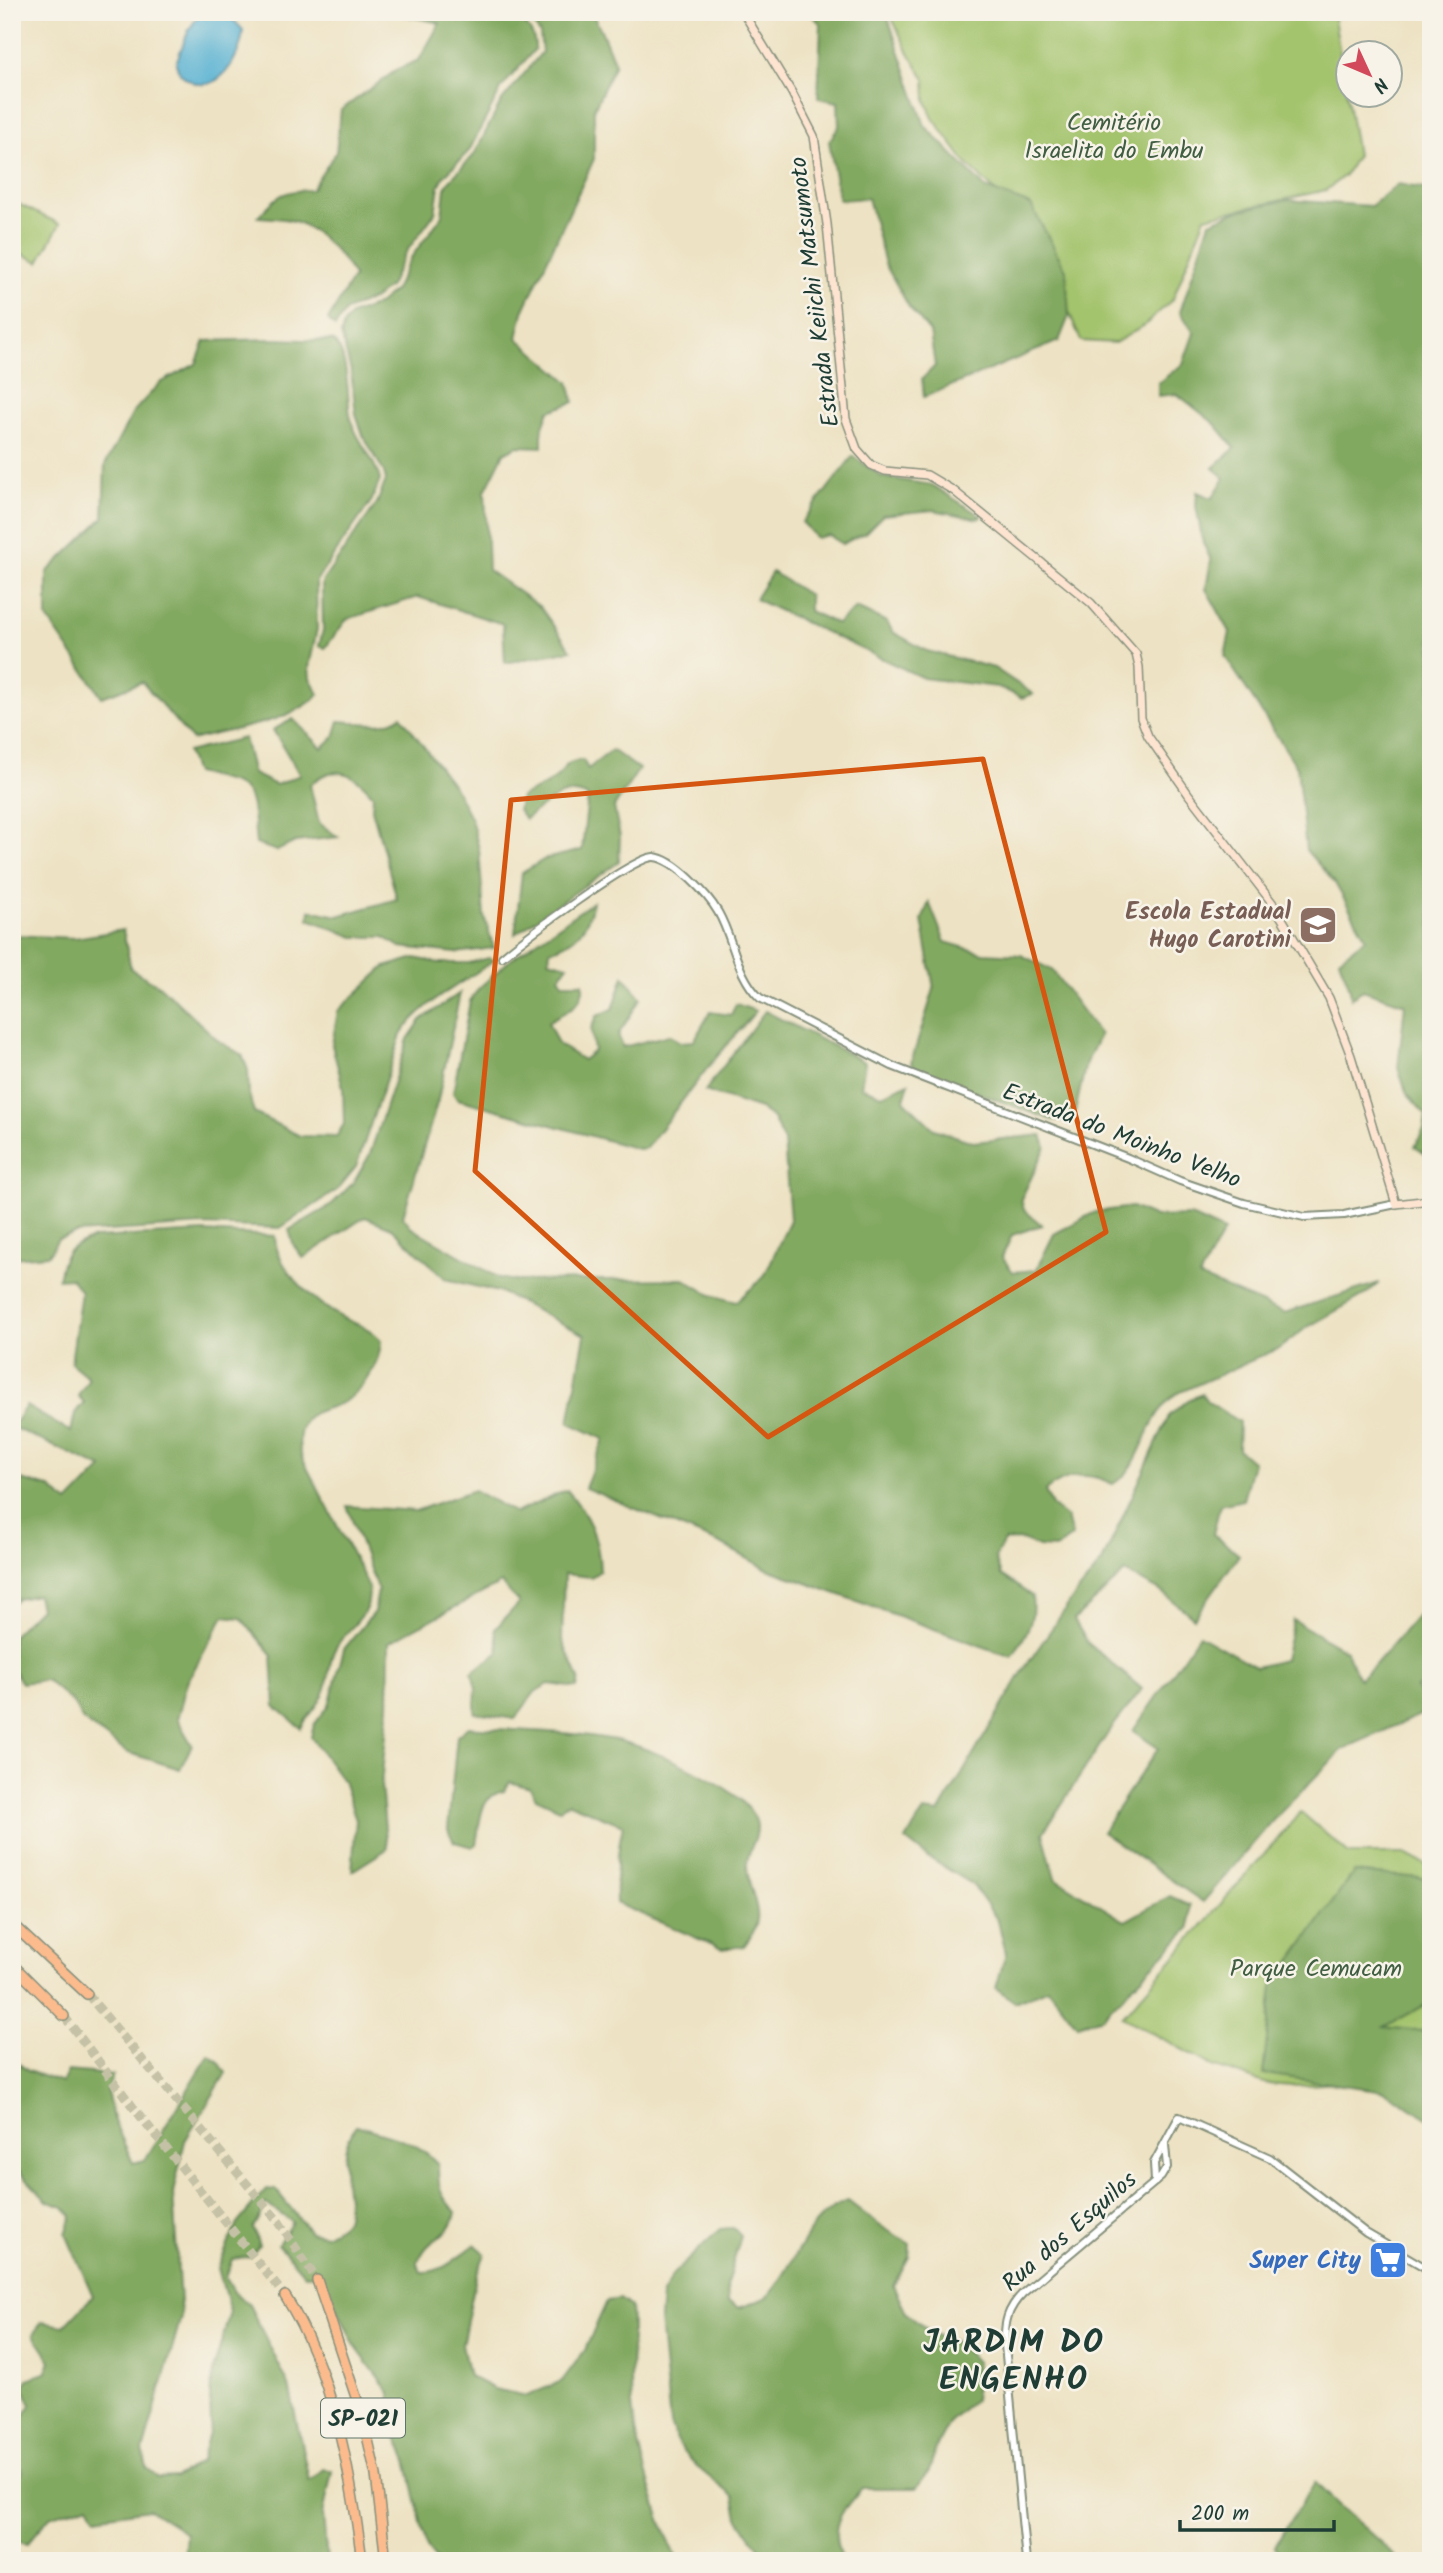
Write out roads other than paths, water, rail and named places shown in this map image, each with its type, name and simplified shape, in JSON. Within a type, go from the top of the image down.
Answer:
[{"type":"highway","points":[[12,1924],[87,1994]]},
{"type":"highway","points":[[12,1964],[64,2016]]},
{"type":"highway","name":"SP-021","points":[[317,2280],[363,2418],[376,2475],[386,2561]]},
{"type":"highway","name":"SP-021","points":[[285,2296],[311,2344],[337,2424],[348,2470],[362,2561]]},
{"type":"main road","name":"Estrada Keiichi Matsumoto","points":[[743,12],[792,93],[814,136],[829,236],[846,419],[857,449],[871,466],[927,475],[954,491],[1082,596],[1136,654],[1141,718],[1148,736],[1209,822],[1274,905],[1329,998],[1351,1056],[1396,1204]]},
{"type":"main road","points":[[1396,1204],[1431,1200]]},
{"type":"street","name":"Estrada do Moinho Velho","points":[[502,957],[544,924],[620,872],[640,860],[656,857],[677,867],[709,900],[726,928],[739,965],[754,992],[766,1003],[892,1066],[1180,1181],[1264,1210],[1322,1217],[1396,1204]]},
{"type":"street","name":"Rua dos Esquilos","points":[[1155,2182],[1154,2162],[1179,2118],[1270,2158],[1366,2233],[1431,2271]]},
{"type":"street","name":"Rua dos Esquilos","points":[[1026,2561],[1005,2345],[1007,2314],[1023,2293],[1163,2174],[1167,2166],[1165,2146]]},
{"type":"water","points":[[201,12],[226,12],[243,30],[238,51],[226,71],[219,79],[200,84],[182,75],[176,63],[188,31]]},
{"type":"tunnel","points":[[87,1994],[279,2222],[317,2280]]},
{"type":"tunnel","points":[[64,2016],[133,2107],[285,2296]]},
{"type":"place","name":"Escola Estadual Hugo Carotini","points":[[1318,925]]},
{"type":"place","name":"Super City","points":[[1388,2260]]},
{"type":"district","name":"JARDIM DO ENGENHO","points":[[1014,2360]]},
{"type":"park label","name":"Cemitério Israelita do Embu","points":[[1114,136]]},
{"type":"park label","name":"Parque Cemucam","points":[[1316,1968]]}]
